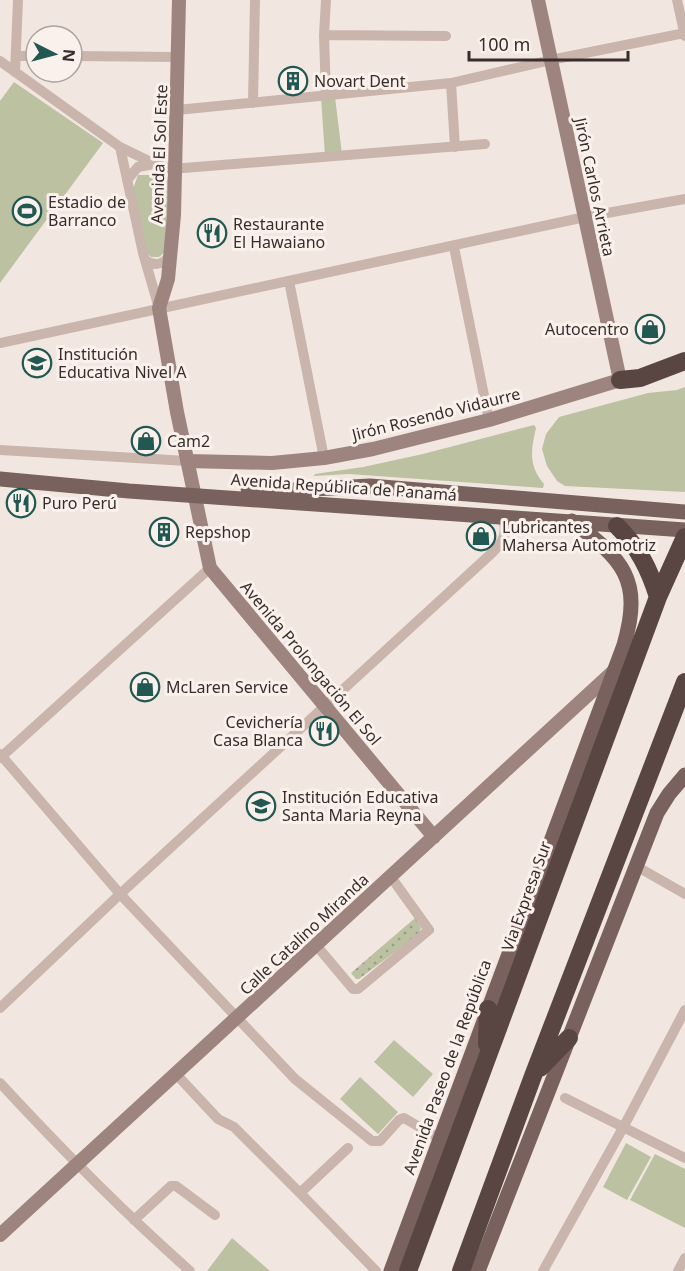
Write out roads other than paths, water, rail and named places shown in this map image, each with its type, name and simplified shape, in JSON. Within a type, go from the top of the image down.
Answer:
[{"type":"highway","points":[[620,380],[640,378],[685,361]]},
{"type":"highway","points":[[617,526],[640,552],[652,576],[658,597]]},
{"type":"highway","name":"Via Expresa Sur","points":[[408,1271],[658,597],[685,537]]},
{"type":"highway","points":[[460,1271],[685,682]]},
{"type":"highway","points":[[486,1061],[488,1009]]},
{"type":"highway","points":[[533,1076],[569,1038]]},
{"type":"main road","name":"Avenida República de Panamá","points":[[0,479],[193,490],[685,530]]},
{"type":"main road","name":"Avenida República de Panamá","points":[[193,490],[370,486],[685,512]]},
{"type":"main road","name":"Avenida Paseo de la República","points":[[391,1271],[632,620],[632,596],[629,581],[621,565],[607,550],[572,522]]},
{"type":"main road","points":[[478,1271],[657,813],[685,775]]},
{"type":"street","points":[[15,72],[18,0]]},
{"type":"street","name":"Avenida El Sol Este","points":[[159,308],[168,279],[171,254],[176,169],[179,0]]},
{"type":"street","points":[[253,103],[255,0]]},
{"type":"street","points":[[326,0],[324,35],[326,96]]},
{"type":"street","name":"Jirón Carlos Arrieta","points":[[538,0],[620,380]]},
{"type":"street","points":[[177,110],[451,83],[551,60],[685,34],[677,0]]},
{"type":"street","points":[[324,35],[446,36]]},
{"type":"street","points":[[16,56],[24,56]]},
{"type":"street","points":[[84,56],[178,57]]},
{"type":"street","points":[[0,61],[120,147],[154,165],[176,169],[485,144]]},
{"type":"street","points":[[451,83],[456,147]]},
{"type":"street","name":"Avenida El Sol Este","points":[[120,147],[159,308],[193,490]]},
{"type":"street","points":[[127,180],[138,168],[154,165]]},
{"type":"street","points":[[0,343],[585,217],[685,199]]},
{"type":"street","points":[[453,247],[489,420]]},
{"type":"street","points":[[146,261],[159,264],[166,261],[171,254]]},
{"type":"street","points":[[289,282],[324,459]]},
{"type":"street","name":"Jirón Rosendo Vidaurre","points":[[187,461],[272,463],[324,459],[373,449],[489,420],[620,380],[685,352]]},
{"type":"street","points":[[0,450],[187,461]]},
{"type":"street","name":"Avenida Prolongación El Sol","points":[[193,490],[210,568],[434,837]]},
{"type":"street","points":[[0,1008],[120,894],[503,542],[505,529],[503,517]]},
{"type":"street","points":[[210,568],[1,756],[120,894],[295,1079],[372,1141],[380,1141],[399,1120],[404,1118],[435,1136]]},
{"type":"street","name":"Calle Catalino Miranda","points":[[0,1236],[614,670],[623,665],[633,664]]},
{"type":"street","points":[[636,866],[685,894]]},
{"type":"street","points":[[316,945],[353,989],[358,989],[429,930],[391,877]]},
{"type":"street","points":[[543,1271],[681,1029],[685,1010]]},
{"type":"street","points":[[176,1074],[218,1119],[230,1124],[376,1271]]},
{"type":"street","points":[[0,1083],[76,1165],[190,1271]]},
{"type":"street","points":[[565,1098],[685,1158]]},
{"type":"street","points":[[300,1193],[348,1148]]},
{"type":"street","points":[[134,1220],[171,1186],[176,1186],[215,1215]]},
{"type":"street","points":[[678,1271],[685,1258]]},
{"type":"place","name":"Novart Dent","points":[[293,81]]},
{"type":"place","name":"Estadio de Barranco","points":[[27,211]]},
{"type":"place","name":"Restaurante El Hawaiano","points":[[212,233]]},
{"type":"place","name":"Autocentro","points":[[650,329]]},
{"type":"place","name":"Institución Educativa Nivel A","points":[[37,363]]},
{"type":"place","name":"Cam2","points":[[146,441]]},
{"type":"place","name":"Puro Perú","points":[[21,503]]},
{"type":"place","name":"Repshop","points":[[164,532]]},
{"type":"place","name":"Lubricantes Mahersa Automotriz","points":[[481,536]]},
{"type":"place","name":"McLaren Service","points":[[145,687]]},
{"type":"place","name":"Cevichería Casa Blanca","points":[[324,731]]},
{"type":"place","name":"Institución Educativa Santa Maria Reyna","points":[[261,806]]}]
